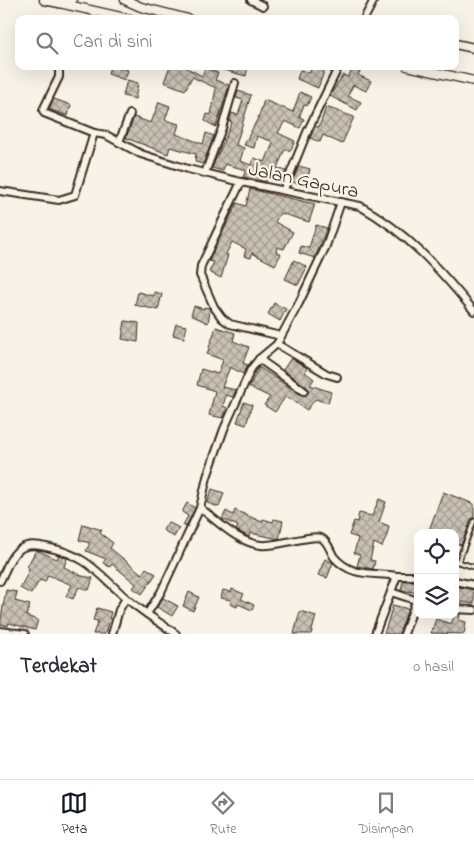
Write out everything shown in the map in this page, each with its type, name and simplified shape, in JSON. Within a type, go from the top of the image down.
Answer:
[{"type":"street","points":[[44,0],[112,15]]},
{"type":"street","points":[[59,3],[72,0]]},
{"type":"street","points":[[125,0],[141,7],[172,15]]},
{"type":"street","points":[[251,0],[263,6]]},
{"type":"street","points":[[366,15],[374,0]]},
{"type":"street","points":[[459,45],[474,48]]},
{"type":"street","name":"Jalan Gapura","points":[[59,70],[59,77],[43,110],[44,113],[94,133],[106,135],[141,154],[205,173],[360,206],[376,215],[422,251],[474,311]]},
{"type":"street","points":[[284,190],[308,130],[337,70]]},
{"type":"street","points":[[424,70],[474,81]]},
{"type":"street","points":[[439,70],[442,74]]},
{"type":"street","points":[[205,173],[222,128],[235,83]]},
{"type":"street","points":[[119,142],[130,114]]},
{"type":"street","points":[[0,191],[59,200],[75,195],[94,133]]},
{"type":"street","points":[[242,182],[201,266],[200,275],[222,318],[230,324],[281,336]]},
{"type":"street","points":[[147,614],[161,592],[200,508],[207,477],[224,429],[251,369],[259,359],[277,344],[315,272],[341,202]]},
{"type":"street","points":[[277,344],[327,374],[337,376]]},
{"type":"street","points":[[259,359],[304,391]]},
{"type":"street","points":[[200,508],[237,536],[255,544],[264,546],[300,541],[311,537],[320,538],[324,540],[334,557],[348,569],[360,574],[414,576]]},
{"type":"street","points":[[0,581],[8,564],[19,549],[38,545],[66,550],[80,557],[100,572],[126,598],[176,634]]},
{"type":"street","points":[[375,634],[397,576]]},
{"type":"street","points":[[459,583],[474,585]]},
{"type":"street","points":[[391,592],[414,600]]},
{"type":"street","points":[[112,634],[119,610],[126,598]]},
{"type":"street","points":[[404,634],[414,609]]},
{"type":"street","points":[[459,609],[474,610]]},
{"type":"street","points":[[0,631],[25,634]]},
{"type":"lane","points":[[459,557],[474,521]]},
{"type":"lane","points":[[459,563],[474,567]]},
{"type":"building","points":[[109,70],[128,70],[125,80],[108,74]]},
{"type":"building","points":[[168,70],[191,70],[202,76],[204,70],[218,73],[215,80],[229,85],[216,127],[205,121],[207,114],[211,115],[216,88],[192,77],[185,90],[164,82]]},
{"type":"building","points":[[224,70],[247,70],[246,76]]},
{"type":"building","points":[[300,70],[310,73],[310,70],[325,70],[318,88],[297,79]]},
{"type":"building","points":[[352,70],[361,70],[358,75],[371,81],[366,91],[353,85],[348,96],[361,102],[357,110],[330,96],[343,75],[348,77]]},
{"type":"building","points":[[127,80],[138,83],[135,99],[123,96]]},
{"type":"building","points":[[238,91],[251,95],[236,145],[244,148],[240,161],[251,165],[254,158],[265,162],[273,143],[257,136],[254,148],[244,145],[259,116],[264,100],[293,112],[300,92],[311,97],[307,106],[304,105],[299,117],[304,119],[300,128],[285,121],[278,133],[295,141],[290,151],[285,149],[277,168],[286,171],[282,181],[269,176],[266,182],[243,177],[246,170],[225,164],[223,171],[212,168],[232,122],[229,121],[232,113],[238,115],[243,100],[236,98]]},
{"type":"building","points":[[54,99],[71,105],[68,116],[49,109]]},
{"type":"building","points":[[159,102],[170,106],[165,120],[179,124],[176,134],[203,144],[206,133],[214,136],[203,164],[195,162],[196,154],[170,147],[168,154],[126,138],[134,117],[151,123]]},
{"type":"building","points":[[326,107],[354,117],[342,144],[323,135],[320,142],[310,138],[315,126],[319,127]]},
{"type":"building","points":[[299,166],[310,169],[306,186],[292,182]]},
{"type":"building","points":[[250,189],[315,204],[309,222],[280,213],[275,222],[293,232],[284,249],[277,247],[276,252],[281,254],[275,265],[252,253],[251,258],[244,256],[246,249],[232,242],[226,254],[228,255],[221,278],[209,272],[214,262],[209,261],[237,203],[246,206]]},
{"type":"building","points":[[316,225],[327,228],[315,258],[299,253],[301,246],[309,248]]},
{"type":"building","points":[[294,260],[307,267],[298,285],[285,279]]},
{"type":"building","points":[[138,292],[153,296],[154,292],[162,294],[158,310],[135,305]]},
{"type":"building","points":[[274,303],[286,309],[280,321],[268,314]]},
{"type":"building","points":[[194,306],[204,309],[204,307],[209,308],[208,323],[191,315]]},
{"type":"building","points":[[125,321],[139,323],[138,342],[122,339]]},
{"type":"building","points":[[176,324],[187,326],[184,338],[173,335]]},
{"type":"building","points":[[216,327],[235,333],[233,341],[249,347],[243,363],[248,365],[243,374],[230,367],[222,387],[236,390],[233,397],[226,395],[223,406],[227,408],[223,418],[209,415],[215,391],[197,385],[201,369],[218,374],[223,360],[207,354]]},
{"type":"building","points":[[291,358],[307,368],[305,372],[314,379],[310,385],[331,392],[328,403],[315,399],[307,410],[286,396],[275,412],[264,405],[270,397],[249,387],[259,367],[301,395],[306,395],[309,391],[307,387],[283,370]]},
{"type":"building","points":[[244,402],[252,405],[246,425],[237,422]]},
{"type":"building","points":[[212,489],[224,493],[219,507],[207,503]]},
{"type":"building","points":[[443,492],[474,504],[474,516],[461,545],[459,544],[459,529],[429,529]]},
{"type":"building","points":[[379,499],[386,502],[379,522],[389,526],[387,535],[382,547],[374,543],[370,560],[375,561],[373,569],[357,566],[360,555],[354,553],[358,538],[349,535],[354,521],[357,522],[359,513],[372,516]]},
{"type":"building","points":[[187,503],[195,508],[186,527],[183,525],[188,516],[182,512]]},
{"type":"building","points":[[235,510],[262,522],[263,519],[273,522],[274,519],[283,521],[279,539],[250,533],[249,537],[236,530],[238,526],[222,519],[226,511],[233,515]]},
{"type":"building","points":[[168,522],[179,528],[174,537],[163,530]]},
{"type":"building","points":[[83,524],[102,530],[100,533],[113,543],[110,548],[142,574],[146,568],[156,574],[142,594],[133,588],[136,584],[112,564],[110,567],[103,563],[106,559],[86,551],[90,543],[79,540]]},
{"type":"building","points":[[36,550],[57,559],[59,555],[67,558],[64,567],[82,576],[93,578],[89,590],[79,587],[73,599],[66,596],[72,585],[48,575],[45,582],[40,580],[31,594],[20,588],[27,575],[29,568],[27,567]]},
{"type":"building","points":[[325,559],[333,563],[327,578],[318,575]]},
{"type":"building","points":[[403,581],[414,581],[414,592],[401,590]]},
{"type":"building","points":[[459,587],[474,590],[474,604],[463,602],[459,604]]},
{"type":"building","points":[[232,589],[244,594],[241,599],[254,605],[252,610],[238,604],[237,607],[230,604],[231,600],[221,598],[223,590],[231,592]]},
{"type":"building","points":[[6,590],[17,592],[15,601],[30,605],[26,616],[38,620],[35,630],[9,623],[8,626],[0,624]]},
{"type":"building","points":[[189,592],[199,597],[193,611],[183,606]]},
{"type":"building","points":[[163,598],[178,606],[172,616],[157,607]]},
{"type":"building","points":[[393,605],[408,609],[399,634],[384,634]]},
{"type":"building","points":[[97,608],[111,612],[105,634],[93,634],[98,621],[93,620]]},
{"type":"building","points":[[300,611],[316,616],[311,634],[294,634]]},
{"type":"building","points":[[460,614],[459,620],[466,622],[464,634],[431,633],[436,619],[451,624],[453,619],[459,619]]}]
